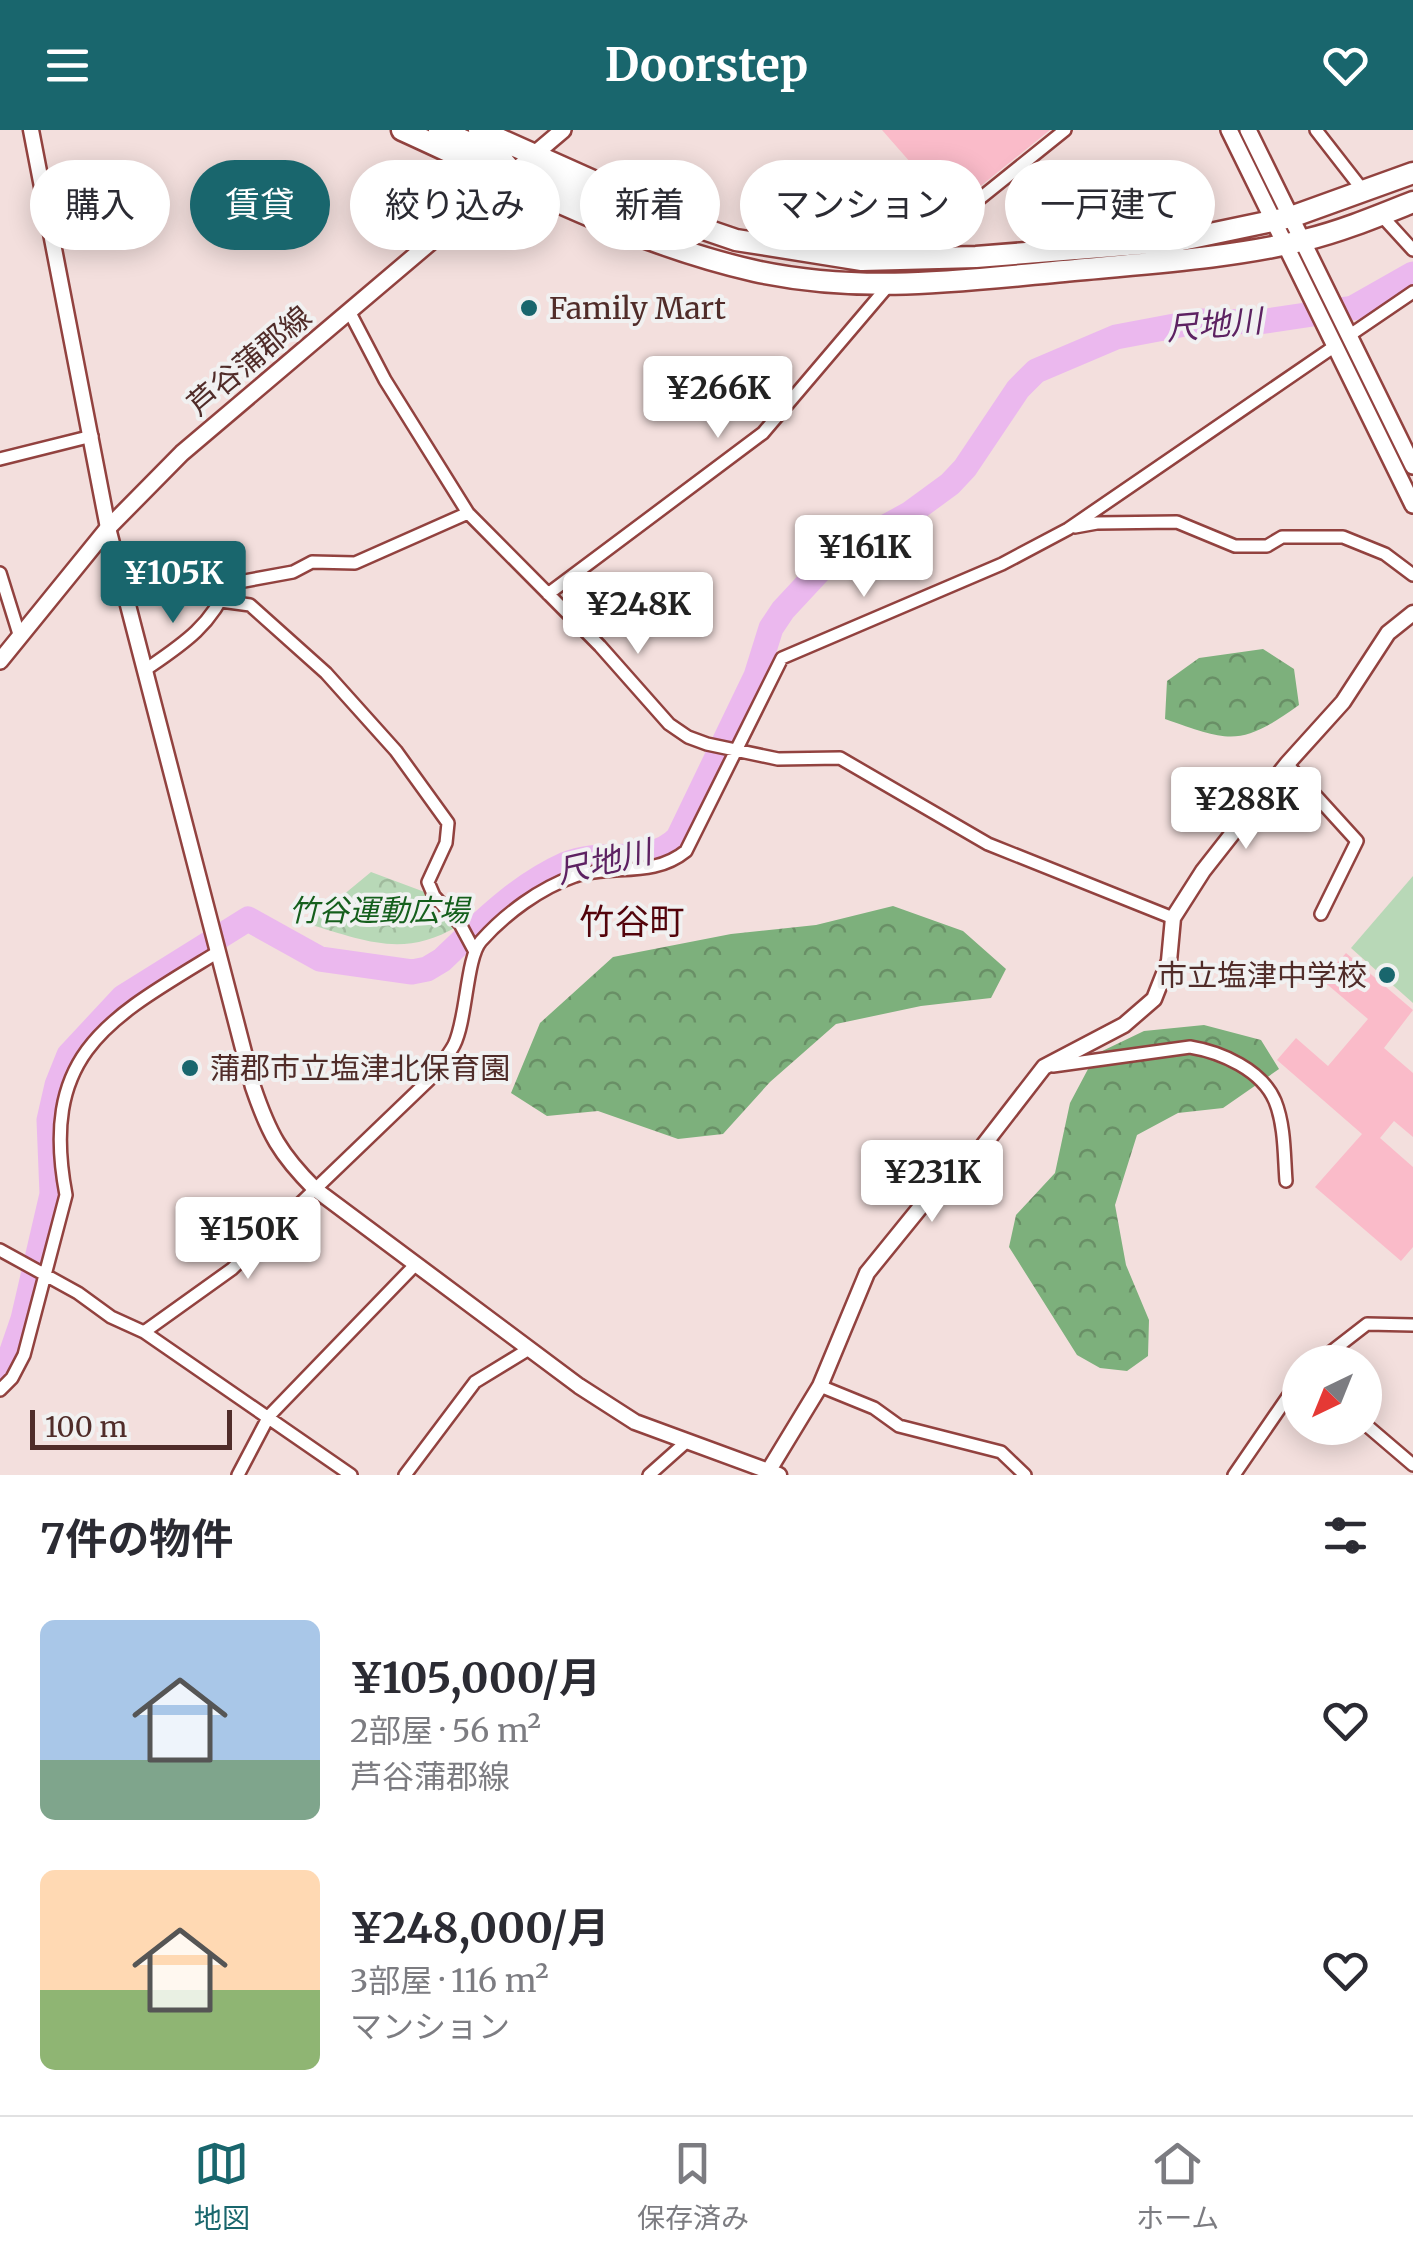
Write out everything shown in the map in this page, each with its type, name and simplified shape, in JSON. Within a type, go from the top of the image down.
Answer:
[{"type":"highway","points":[[402,130],[467,160]]},
{"type":"highway","points":[[439,130],[502,160]]},
{"type":"highway","points":[[479,130],[637,203],[736,240],[862,260],[929,260],[1178,241],[1282,219],[1413,174]]},
{"type":"highway","points":[[534,154],[534,166],[555,182],[673,237],[703,256]]},
{"type":"highway","points":[[560,202],[634,234],[703,256],[791,278],[837,285],[888,286],[1198,258],[1294,241],[1413,202]]},
{"type":"main road","name":"芦谷蒲郡線","points":[[527,160],[564,130]]},
{"type":"main road","points":[[1229,130],[1333,301],[1413,466]]},
{"type":"main road","points":[[1248,130],[1282,219]]},
{"type":"main road","points":[[1294,241],[1315,305],[1413,505]]},
{"type":"main road","name":"芦谷蒲郡線","points":[[0,661],[108,528],[182,453],[422,250]]},
{"type":"street","points":[[31,130],[108,528],[268,1129],[287,1161],[315,1189],[529,1349],[635,1422],[685,1443],[774,1473],[820,1386],[867,1273],[940,1183],[979,1151],[1044,1067],[1124,1025],[1154,998],[1169,961],[1173,918],[1203,871],[1287,764],[1343,702],[1388,633],[1413,613]]},
{"type":"street","points":[[929,260],[932,250],[978,200],[1065,130]]},
{"type":"street","points":[[1316,130],[1365,193]]},
{"type":"street","points":[[1381,215],[1413,250]]},
{"type":"street","points":[[548,594],[763,433],[888,286]]},
{"type":"street","points":[[1350,335],[1413,292]]},
{"type":"street","points":[[350,311],[385,380],[468,513],[600,646],[669,724],[688,737],[778,759],[840,758],[988,844],[1173,918]]},
{"type":"street","points":[[473,948],[517,907],[576,876],[658,867],[686,851],[782,658],[1002,564],[1068,528],[1335,346]]},
{"type":"street","points":[[0,459],[92,436]]},
{"type":"street","points":[[145,670],[186,642],[212,617],[228,584],[293,572],[312,562],[355,563],[468,513]]},
{"type":"street","points":[[1068,528],[1097,523],[1177,522],[1235,546],[1267,546],[1282,537],[1343,537],[1385,554],[1413,575]]},
{"type":"street","points":[[0,573],[19,634]]},
{"type":"street","points":[[144,1332],[232,1269],[432,1077],[454,1044],[468,997],[473,948],[428,882],[446,843],[448,823],[396,751],[326,672],[250,605],[221,601]]},
{"type":"street","points":[[1287,764],[1357,841],[1321,914]]},
{"type":"street","points":[[0,1390],[12,1378],[24,1355],[66,1195],[60,1119],[71,1074],[83,1053],[132,1004],[218,949]]},
{"type":"street","points":[[1044,1067],[1190,1047],[1234,1060],[1274,1098],[1282,1129],[1286,1181]]},
{"type":"street","points":[[0,1250],[111,1317],[144,1332],[352,1475]]},
{"type":"street","points":[[238,1475],[269,1416],[416,1264]]},
{"type":"street","points":[[1340,1345],[1367,1324],[1413,1325]]},
{"type":"street","points":[[405,1475],[475,1382],[529,1349]]},
{"type":"street","points":[[820,1386],[874,1408],[899,1426],[1001,1452],[1025,1475]]},
{"type":"street","points":[[1234,1475],[1282,1405]]},
{"type":"street","points":[[1382,1439],[1413,1466]]},
{"type":"street","points":[[649,1475],[685,1443]]},
{"type":"green space","points":[[1263,649],[1294,669],[1299,705],[1263,728],[1235,736],[1221,736],[1165,719],[1167,681],[1199,658]]},
{"type":"green space","name":"竹谷運動広場","points":[[371,872],[430,894],[458,926],[419,942],[401,944],[366,940],[308,924]]},
{"type":"green space","points":[[1413,876],[1413,1003],[1351,948]]},
{"type":"green space","points":[[893,906],[963,931],[1006,969],[991,998],[921,1006],[836,1024],[770,1082],[723,1134],[678,1139],[598,1111],[547,1116],[511,1093],[540,1023],[613,957],[731,934],[816,925]]},
{"type":"green space","points":[[1204,1025],[1261,1040],[1279,1069],[1223,1108],[1178,1113],[1137,1135],[1115,1205],[1126,1265],[1149,1320],[1148,1356],[1127,1371],[1100,1368],[1077,1355],[1009,1247],[1016,1215],[1055,1173],[1070,1103],[1096,1054],[1144,1031]]},
{"type":"building","points":[[882,130],[1050,130],[1013,160],[1005,160],[1005,166],[985,182],[985,160],[908,160]]},
{"type":"building","points":[[1346,953],[1413,1010],[1384,1048],[1413,1073],[1413,1137],[1394,1121],[1380,1138],[1413,1167],[1413,1247],[1401,1261],[1315,1187],[1362,1134],[1277,1060],[1296,1038],[1328,1066],[1368,1019],[1322,980]]},
{"type":"waterway","name":"尺地川","points":[[0,1374],[23,1319],[52,1194],[49,1120],[57,1085],[69,1055],[123,997],[248,919],[320,959],[412,972],[427,969],[500,906],[548,873],[581,860],[640,855],[666,847],[678,838],[756,676],[771,628],[783,610],[845,549],[909,514],[950,484],[1018,389],[1036,371],[1116,337],[1201,321],[1259,322],[1353,308],[1413,274]]},
{"type":"place","name":"Family Mart","points":[[529,308]]},
{"type":"place","name":"市立塩津中学校","points":[[1387,975]]},
{"type":"place","name":"蒲郡市立塩津北保育園","points":[[190,1068]]},
{"type":"district","name":"竹谷町","points":[[632,922]]}]
